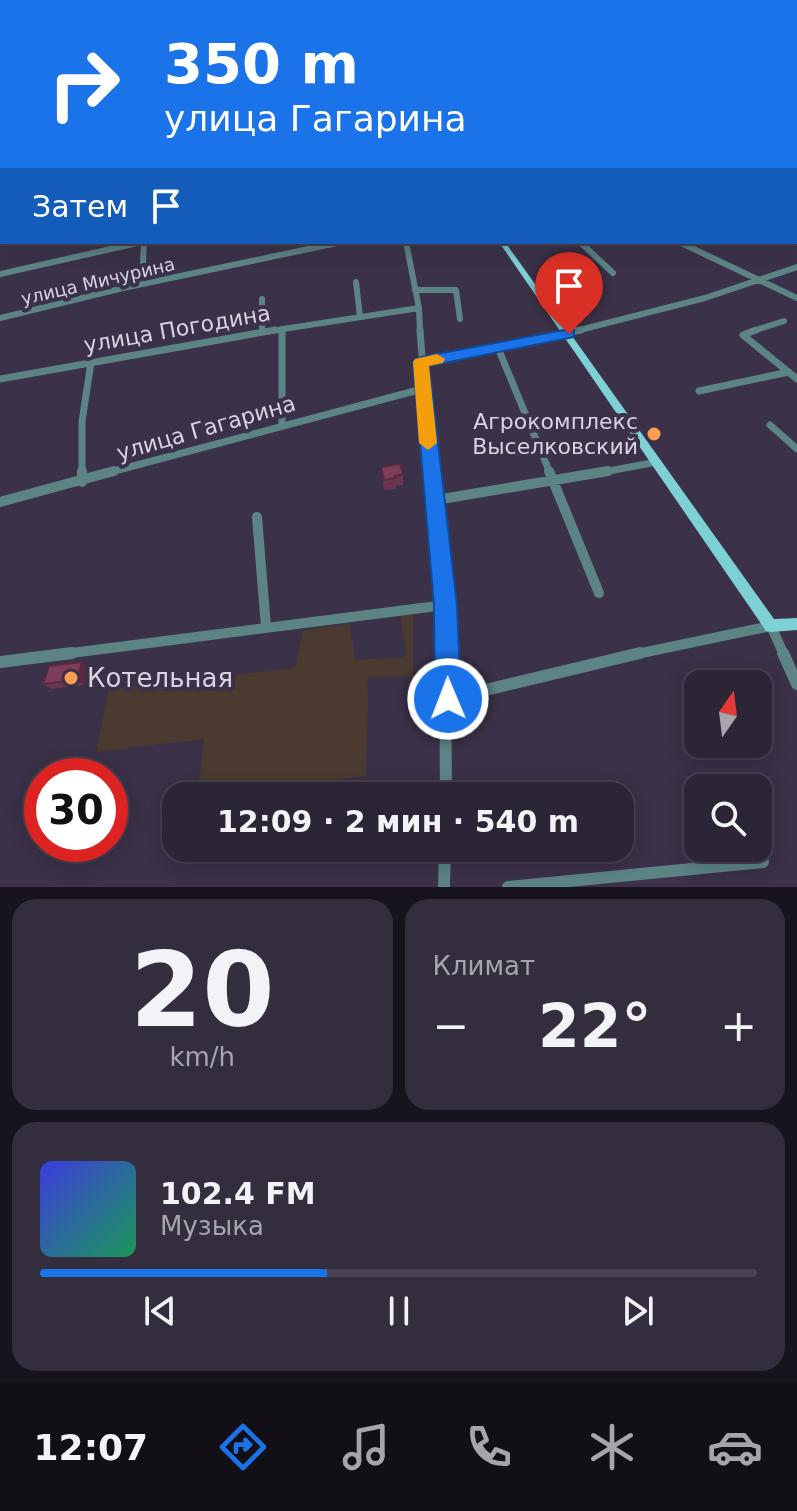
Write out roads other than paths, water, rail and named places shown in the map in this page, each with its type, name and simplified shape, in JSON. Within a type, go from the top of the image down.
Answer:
[{"type":"main road","points":[[503,244],[771,626],[797,624]]},
{"type":"street","points":[[0,274],[134,244]]},
{"type":"street","points":[[142,284],[143,244]]},
{"type":"street","name":"улица Мичурина","points":[[0,318],[324,244]]},
{"type":"street","points":[[406,244],[419,308],[422,389],[445,605],[446,782]]},
{"type":"street","points":[[582,244],[613,273]]},
{"type":"street","points":[[683,244],[797,298]]},
{"type":"street","points":[[421,362],[569,334],[797,267]]},
{"type":"street","points":[[356,282],[360,317]]},
{"type":"street","points":[[415,290],[456,290],[460,319]]},
{"type":"street","points":[[262,299],[262,332]]},
{"type":"street","name":"улица Погодина","points":[[0,379],[262,332],[419,308]]},
{"type":"street","points":[[784,321],[743,335],[797,379]]},
{"type":"street","points":[[282,329],[282,426]]},
{"type":"street","points":[[498,348],[599,593]]},
{"type":"street","points":[[82,482],[82,422],[91,362]]},
{"type":"street","points":[[699,391],[789,372]]},
{"type":"street","name":"улица Гагарина","points":[[0,502],[422,389]]},
{"type":"street","points":[[770,425],[797,449]]},
{"type":"street","points":[[436,500],[657,462]]},
{"type":"street","points":[[257,517],[266,627]]},
{"type":"street","points":[[0,662],[445,605]]},
{"type":"street","points":[[448,699],[689,641],[771,626],[797,684]]},
{"type":"street","points":[[444,887],[445,862]]},
{"type":"street","points":[[508,887],[763,862]]},
{"type":"place","name":"Агрокомплекс Выселковский","points":[[654,434]]},
{"type":"place","name":"Котельная","points":[[71,678]]}]
